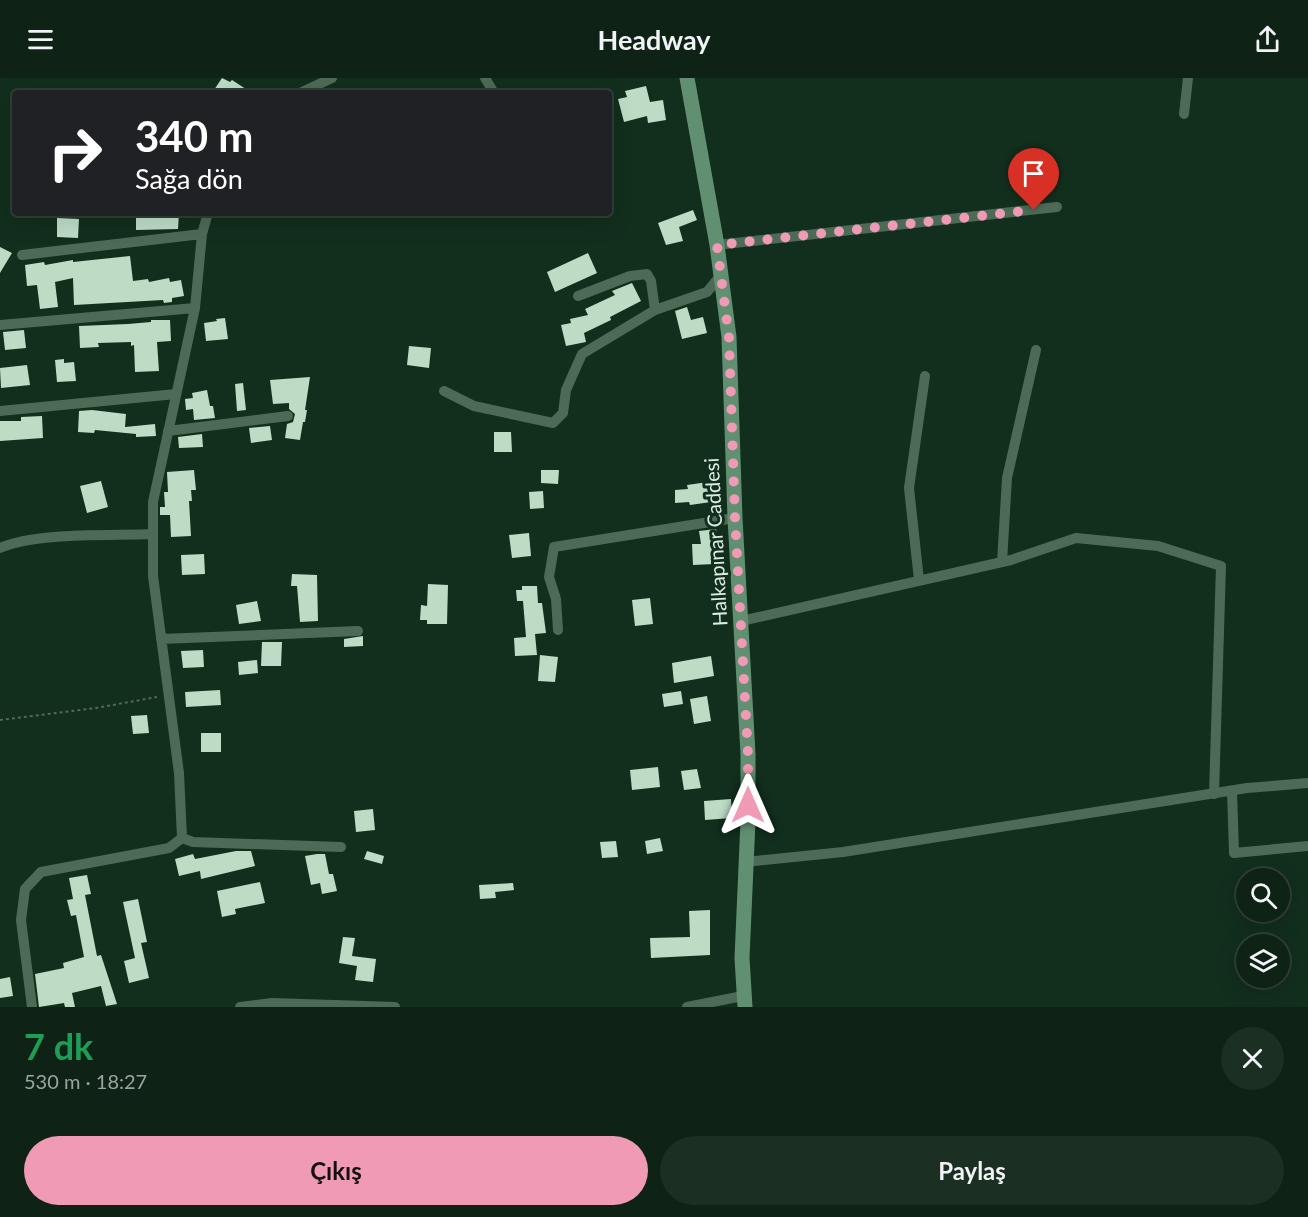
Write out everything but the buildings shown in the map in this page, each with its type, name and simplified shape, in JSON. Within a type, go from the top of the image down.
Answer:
[{"type":"main road","name":"Halkapınar Caddesi","points":[[687,78],[717,245],[729,338],[735,518],[748,754],[748,821],[742,958],[744,1001]]},
{"type":"street","points":[[306,90],[328,78]]},
{"type":"street","points":[[1184,114],[1188,78]]},
{"type":"street","points":[[717,245],[1056,207]]},
{"type":"street","points":[[182,838],[179,773],[153,576],[153,502],[195,308],[202,234],[207,216]]},
{"type":"street","points":[[22,255],[202,234]]},
{"type":"street","points":[[578,296],[630,276],[647,274],[651,280],[655,310]]},
{"type":"street","points":[[444,391],[474,406],[553,423],[562,413],[566,390],[582,354],[655,310],[707,292],[721,275]]},
{"type":"street","points":[[0,325],[195,308]]},
{"type":"street","points":[[1002,562],[1007,478],[1036,350]]},
{"type":"street","points":[[919,580],[909,488],[925,376]]},
{"type":"street","points":[[0,411],[176,394]]},
{"type":"street","points":[[168,431],[288,416]]},
{"type":"street","points":[[558,630],[556,599],[549,577],[554,547],[735,518]]},
{"type":"street","points":[[0,548],[12,543],[49,538],[153,534]]},
{"type":"street","points":[[741,621],[1002,562],[1076,538],[1158,546],[1221,566],[1214,794]]},
{"type":"street","points":[[161,639],[358,631]]},
{"type":"street","points":[[755,861],[843,852],[1232,791],[1308,783]]},
{"type":"street","points":[[1232,791],[1234,853],[1308,846]]},
{"type":"street","points":[[182,838],[193,842],[341,847]]},
{"type":"street","points":[[32,1007],[21,920],[25,889],[40,872],[169,848],[182,838]]},
{"type":"street","points":[[687,1007],[744,1001]]},
{"type":"street","points":[[240,1007],[272,1003],[395,1007]]},
{"type":"path","points":[[0,720],[96,708],[168,694]]},
{"type":"route","points":[[748,805],[748,754],[735,518],[731,365],[727,309],[717,245],[1034,210]]}]
